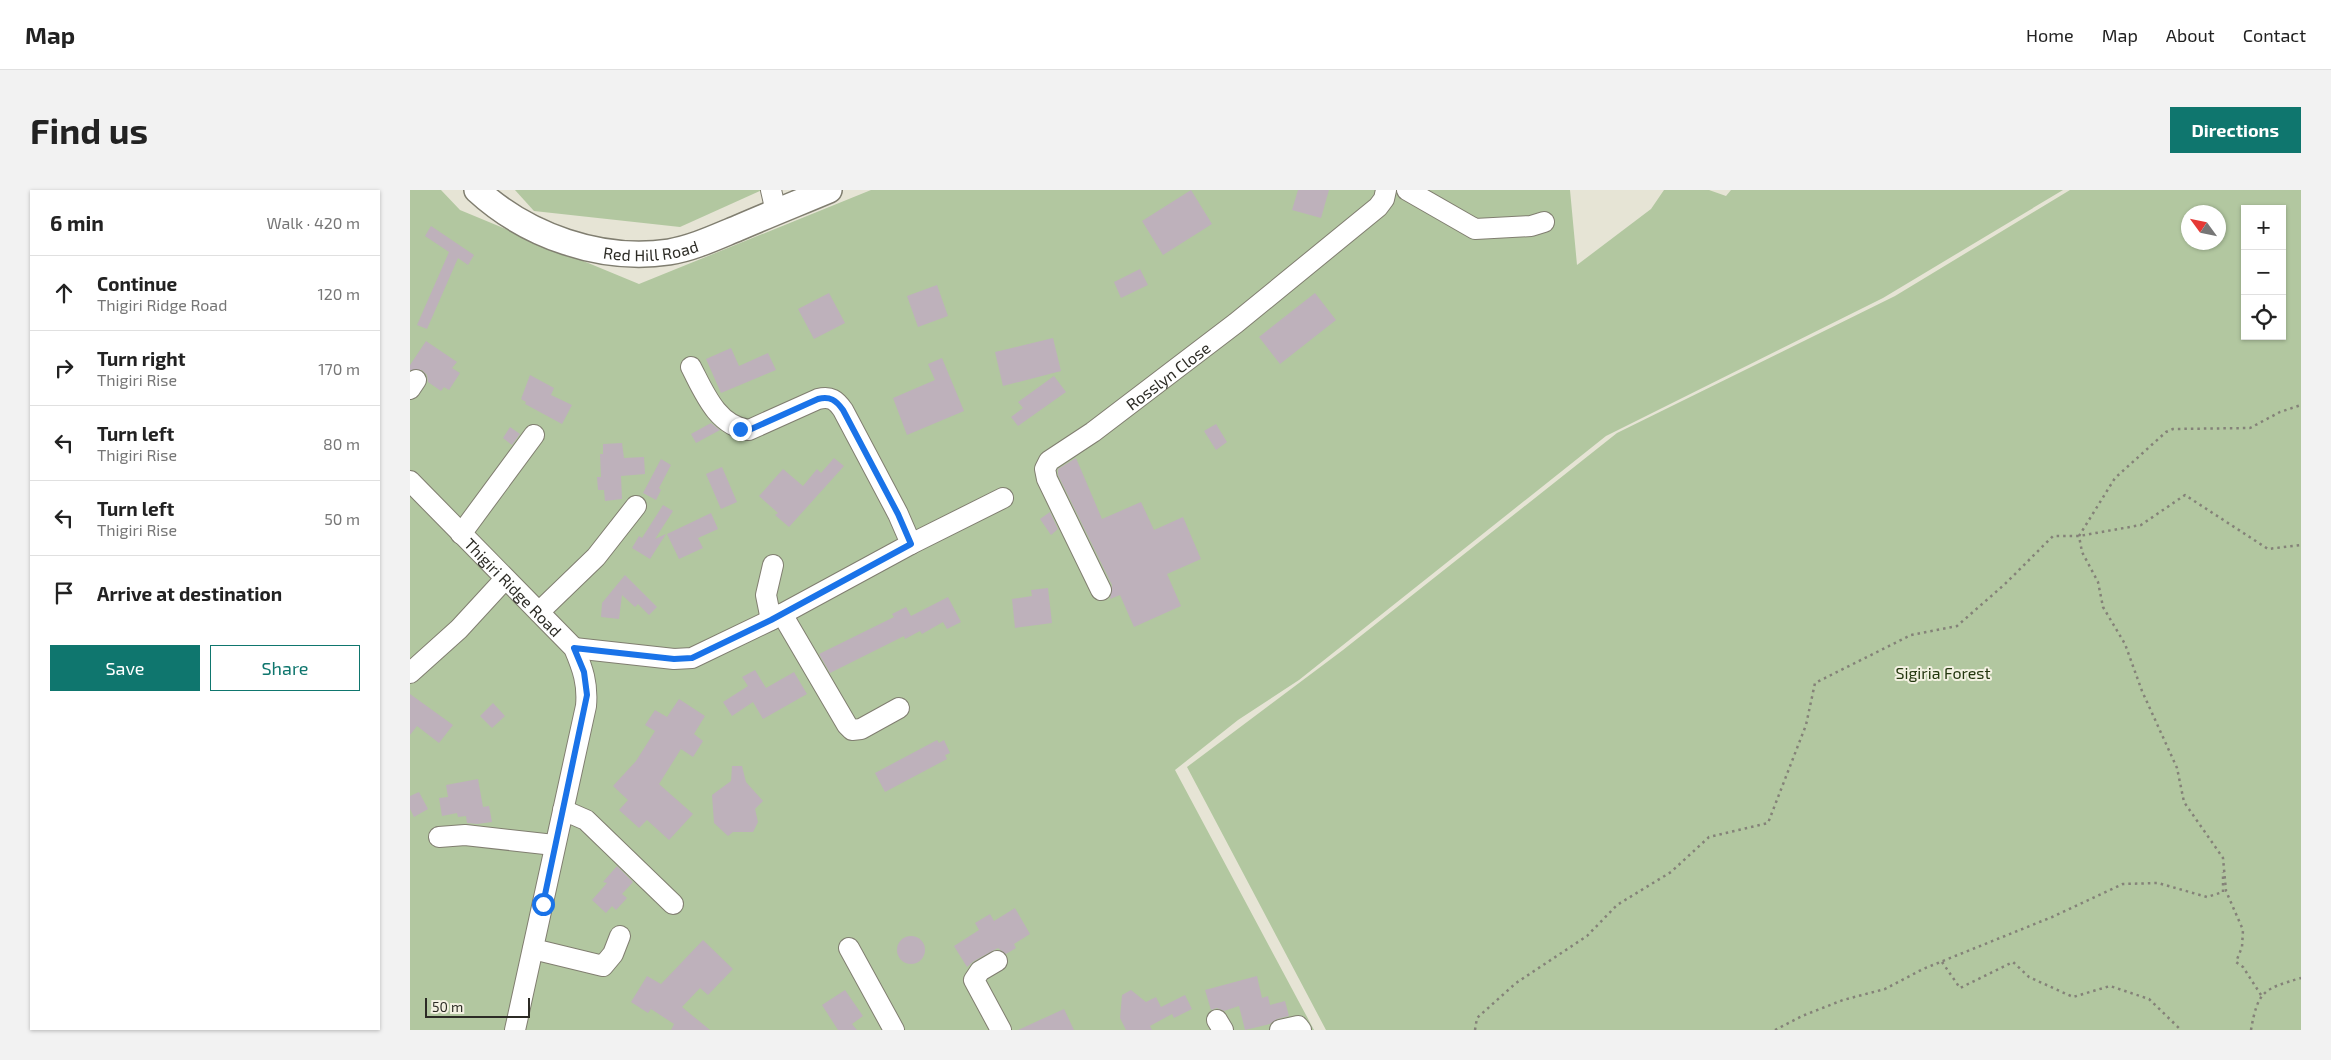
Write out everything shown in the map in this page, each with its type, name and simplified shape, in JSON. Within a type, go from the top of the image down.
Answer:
[{"type":"main road","name":"Red Hill Road","points":[[477,190],[491,203],[546,235],[572,244],[636,255],[671,252],[711,239],[773,201],[829,190]]},
{"type":"street","name":"Rosslyn Close","points":[[1101,590],[1047,479],[1045,469],[1049,461],[1093,432],[1236,323],[1378,207],[1384,200],[1386,190]]},
{"type":"street","points":[[1408,190],[1475,229],[1531,226],[1544,222]]},
{"type":"street","points":[[691,367],[710,404],[740,429],[749,430],[818,399],[828,397],[839,404],[898,514],[911,544]]},
{"type":"street","points":[[461,534],[534,435]]},
{"type":"street","name":"Thigiri Ridge Road","points":[[411,485],[574,648],[584,672],[587,695],[515,1030]]},
{"type":"street","points":[[574,648],[674,659],[692,658],[777,617],[911,544],[1003,498]]},
{"type":"street","points":[[539,612],[596,557],[636,506]]},
{"type":"street","points":[[773,565],[766,595],[777,617],[847,725],[852,730],[861,729],[900,708]]},
{"type":"street","points":[[410,672],[459,628],[505,579]]},
{"type":"street","points":[[563,810],[586,820],[673,904]]},
{"type":"street","points":[[439,837],[465,836],[554,845]]},
{"type":"street","points":[[533,949],[604,966],[613,954],[620,936]]},
{"type":"street","points":[[849,948],[894,1030]]},
{"type":"street","points":[[997,961],[980,971],[974,980],[1000,1030]]},
{"type":"street","points":[[1280,1030],[1298,1026],[1301,1030]]},
{"type":"path","points":[[2261,996],[2242,967],[2236,962],[2242,947],[2243,930],[2226,891],[2223,858],[2184,802],[2177,768],[2142,691],[2124,644],[2103,607],[2098,582],[2082,552],[2079,536],[2115,478],[2166,432],[2173,429],[2250,428],[2280,412],[2301,405]]},
{"type":"path","points":[[1475,1030],[1477,1018],[1516,984],[1587,936],[1617,905],[1671,872],[1709,837],[1768,823],[1806,724],[1815,683],[1911,635],[1957,626],[2005,584],[2053,536],[2079,536],[2141,525],[2185,495],[2268,548],[2301,545]]},
{"type":"path","points":[[1775,1030],[1802,1016],[1843,1000],[1885,989],[1942,962],[2052,917],[2123,884],[2158,883],[2206,897],[2223,892],[2223,858]]},
{"type":"path","points":[[1942,962],[1960,988],[2013,962],[2029,977],[2073,997],[2110,986],[2149,1000],[2181,1030]]},
{"type":"path","points":[[2251,1030],[2254,1011],[2261,996],[2275,986],[2301,978]]},
{"type":"green space","points":[[410,190],[441,190],[460,210],[639,284],[871,190],[1570,190],[1577,265],[1651,209],[1664,190],[1709,190],[1726,196],[1731,190],[2063,190],[1883,298],[1606,436],[1299,680],[1238,720],[1175,770],[1314,1030],[410,1030]]},
{"type":"green space","points":[[515,190],[762,190],[680,227],[534,211]]},
{"type":"green space","name":"Sigiria Forest","points":[[2070,190],[2301,190],[2301,1030],[1326,1030],[1187,767],[1343,650],[1617,433],[1895,296]]},
{"type":"building","points":[[1191,190],[1212,224],[1163,255],[1142,221]]},
{"type":"building","points":[[1298,190],[1329,190],[1321,218],[1292,210]]},
{"type":"building","points":[[431,226],[474,255],[468,265],[458,258],[427,329],[417,325],[449,252],[425,236]]},
{"type":"building","points":[[1140,269],[1148,285],[1121,298],[1114,282]]},
{"type":"building","points":[[937,285],[948,316],[918,327],[907,296]]},
{"type":"building","points":[[829,293],[845,323],[814,339],[798,309]]},
{"type":"building","points":[[1315,293],[1336,320],[1280,364],[1259,337]]},
{"type":"building","points":[[1053,338],[1061,371],[1003,386],[995,352]]},
{"type":"building","points":[[426,341],[457,362],[452,368],[460,373],[449,390],[444,387],[441,391],[428,382],[427,375],[422,370],[410,370],[410,365]]},
{"type":"building","points":[[731,348],[739,366],[768,353],[776,370],[721,393],[706,359]]},
{"type":"building","points":[[942,358],[964,411],[907,435],[893,398],[935,380],[928,364]]},
{"type":"building","points":[[530,375],[554,388],[551,395],[572,405],[562,424],[525,404],[526,402],[521,399]]},
{"type":"building","points":[[1054,376],[1066,392],[1018,426],[1011,417],[1023,408],[1018,402]]},
{"type":"building","points":[[711,423],[720,430],[696,443],[691,434]]},
{"type":"building","points":[[1216,424],[1227,442],[1216,450],[1204,431]]},
{"type":"building","points":[[510,427],[520,434],[512,445],[503,438]]},
{"type":"building","points":[[622,443],[624,458],[644,457],[645,474],[621,476],[622,499],[605,501],[604,490],[598,490],[597,477],[601,477],[600,454],[603,454],[603,444]]},
{"type":"building","points":[[834,458],[844,466],[789,527],[775,515],[778,513],[759,496],[783,469],[803,486],[817,469],[821,473]]},
{"type":"building","points":[[1076,458],[1102,519],[1141,502],[1154,530],[1183,517],[1201,559],[1167,574],[1181,606],[1134,627],[1120,595],[1110,599],[1112,585],[1058,475],[1058,469]]},
{"type":"building","points":[[661,459],[671,465],[659,488],[661,490],[656,500],[643,493]]},
{"type":"building","points":[[722,467],[737,502],[721,509],[706,474]]},
{"type":"building","points":[[663,505],[673,511],[655,539],[666,534],[650,559],[632,548],[639,536],[642,538]]},
{"type":"building","points":[[1050,512],[1058,529],[1051,535],[1040,519]]},
{"type":"building","points":[[711,513],[718,529],[698,538],[703,548],[679,559],[667,534]]},
{"type":"building","points":[[625,575],[657,607],[649,615],[638,604],[635,607],[622,595],[619,619],[601,617],[602,603]]},
{"type":"building","points":[[1048,588],[1052,623],[1015,628],[1012,599],[1032,596],[1031,590]]},
{"type":"building","points":[[948,597],[961,622],[947,629],[943,622],[922,634],[920,631],[905,639],[904,636],[830,673],[819,654],[894,617],[892,614],[906,607],[911,616]]},
{"type":"building","points":[[755,670],[766,688],[794,672],[807,694],[763,719],[753,702],[732,716],[723,702],[748,686],[742,677]]},
{"type":"building","points":[[410,694],[453,725],[439,743],[417,726],[410,735]]},
{"type":"building","points":[[679,699],[705,716],[694,734],[703,741],[693,757],[681,749],[659,784],[693,814],[669,840],[647,820],[639,828],[619,810],[628,800],[613,786],[636,761],[655,731],[645,725],[655,710],[667,717]]},
{"type":"building","points":[[493,703],[505,716],[492,728],[480,716]]},
{"type":"building","points":[[937,740],[939,743],[944,740],[950,753],[945,755],[947,759],[885,792],[875,773]]},
{"type":"building","points":[[732,766],[742,766],[746,782],[763,801],[755,809],[758,822],[753,832],[733,832],[728,836],[714,823],[712,795],[731,781]]},
{"type":"building","points":[[478,779],[483,807],[489,806],[492,822],[467,823],[466,816],[458,817],[457,813],[442,816],[439,798],[448,797],[446,785]]},
{"type":"building","points":[[419,792],[428,809],[414,817],[410,809],[410,796]]},
{"type":"building","points":[[617,866],[633,882],[622,894],[627,898],[616,910],[612,906],[606,913],[592,900],[607,883],[603,882]]},
{"type":"building","points":[[1015,908],[1030,934],[1014,944],[1016,948],[1006,954],[998,948],[967,967],[954,946],[979,930],[975,923],[990,914],[994,921]]},
{"type":"building","points":[[911,936],[921,940],[925,950],[921,960],[911,964],[901,960],[897,950],[901,940]]},
{"type":"building","points":[[703,940],[733,969],[708,995],[700,988],[682,1007],[710,1030],[671,1030],[674,1024],[651,1009],[648,1013],[631,1002],[647,976],[661,984]]},
{"type":"building","points":[[1257,976],[1262,998],[1268,996],[1270,1005],[1285,1001],[1289,1016],[1277,1019],[1270,1024],[1245,1030],[1239,1006],[1224,1011],[1217,1008],[1211,1010],[1205,990]]},
{"type":"building","points":[[845,990],[863,1016],[852,1024],[857,1030],[838,1030],[822,1005]]},
{"type":"building","points":[[1131,990],[1146,1002],[1156,997],[1161,1007],[1185,995],[1192,1009],[1174,1018],[1172,1014],[1150,1026],[1152,1030],[1126,1030],[1120,1018],[1122,995]]},
{"type":"building","points":[[1064,1009],[1074,1030],[1018,1030]]},
{"type":"route","points":[[543,904],[554,845],[586,706],[587,684],[574,648],[674,659],[692,658],[771,620],[911,544],[898,514],[843,410],[834,400],[828,397],[818,399],[789,410],[749,430],[740,429]]}]
